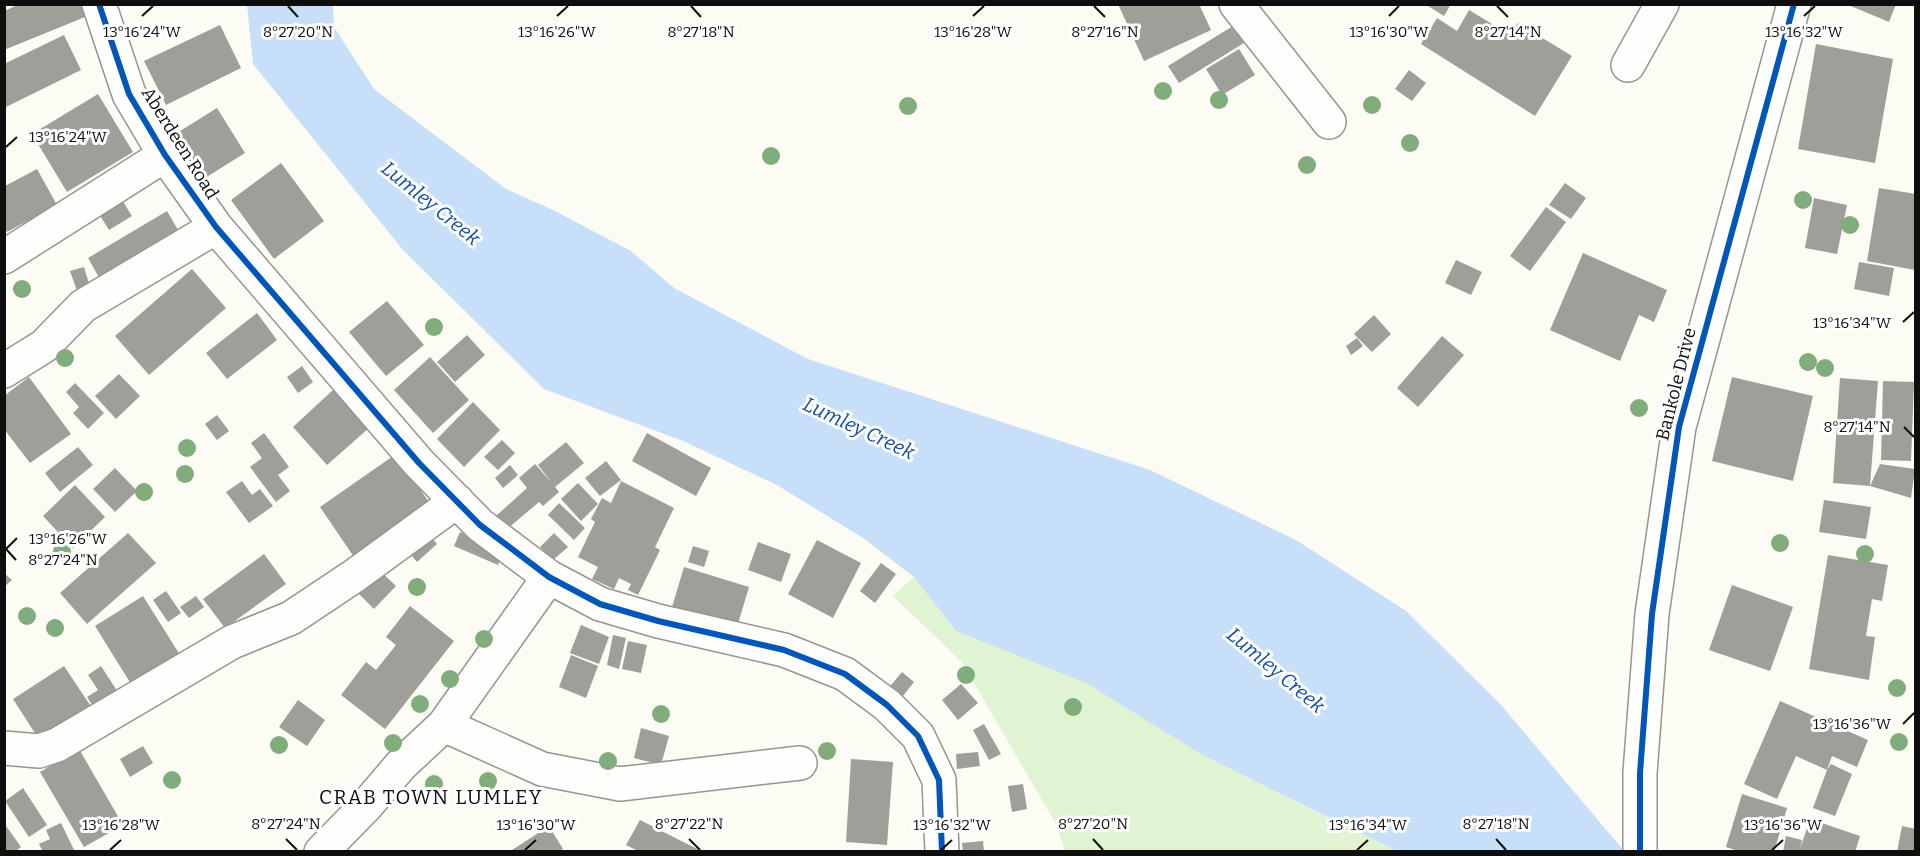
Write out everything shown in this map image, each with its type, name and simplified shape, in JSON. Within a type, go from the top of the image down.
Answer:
[{"type":"street","name":"Aberdeen Road","points":[[99,4],[129,94],[165,155],[216,227],[412,455],[480,525],[549,577],[600,604],[658,621],[784,651],[845,674],[886,705],[918,736],[939,780],[942,852]]},
{"type":"street","points":[[1236,4],[1329,122]]},
{"type":"street","points":[[1628,65],[1662,4]]},
{"type":"street","name":"Bankole Drive","points":[[1640,852],[1640,773],[1652,614],[1679,427],[1794,4]]},
{"type":"street","points":[[4,257],[165,155]]},
{"type":"street","points":[[4,371],[45,346],[83,306],[216,227]]},
{"type":"street","points":[[4,748],[39,751],[57,745],[232,642],[291,618],[354,576],[457,501]]},
{"type":"street","points":[[321,852],[366,806],[400,765],[444,725],[549,577]]},
{"type":"street","points":[[444,725],[542,769],[620,783],[800,763]]},
{"type":"green space","points":[[914,577],[956,631],[1086,683],[1199,753],[1397,851],[1065,851],[1057,826],[962,662],[893,596]]},
{"type":"water","name":"Lumley Creek","points":[[247,5],[333,5],[334,27],[374,89],[506,189],[553,210],[631,251],[674,288],[808,359],[1150,470],[1296,540],[1406,611],[1501,705],[1624,851],[1397,851],[1199,753],[1086,683],[956,631],[914,577],[863,538],[777,485],[683,441],[544,389],[403,250],[253,64]]},
{"type":"building","points":[[20,4],[43,4],[44,6],[80,4],[85,17],[4,50],[4,11]]},
{"type":"building","points":[[1118,4],[1199,4],[1211,30],[1144,61]]},
{"type":"building","points":[[1425,4],[1451,4],[1444,16]]},
{"type":"building","points":[[1846,4],[1896,4],[1889,22]]},
{"type":"building","points":[[1469,10],[1510,35],[1518,23],[1572,56],[1535,116],[1421,44],[1437,18],[1457,31]]},
{"type":"building","points":[[220,25],[241,68],[166,105],[144,61]]},
{"type":"building","points":[[1233,26],[1244,43],[1179,83],[1168,66]]},
{"type":"building","points":[[64,35],[81,70],[4,108],[4,64]]},
{"type":"building","points":[[1816,44],[1893,59],[1875,163],[1798,149]]},
{"type":"building","points":[[1239,49],[1255,75],[1222,95],[1206,69]]},
{"type":"building","points":[[1409,70],[1426,83],[1412,101],[1395,89]]},
{"type":"building","points":[[98,94],[133,152],[67,192],[32,134]]},
{"type":"building","points":[[217,108],[245,153],[205,178],[177,133]]},
{"type":"building","points":[[281,163],[324,221],[274,259],[231,200]]},
{"type":"building","points":[[37,169],[57,205],[7,232],[5,228],[5,186]]},
{"type":"building","points":[[1565,183],[1586,198],[1571,219],[1549,205]]},
{"type":"building","points":[[1879,188],[1916,194],[1915,270],[1867,261]]},
{"type":"building","points":[[1814,198],[1847,205],[1837,254],[1805,248]]},
{"type":"building","points":[[122,200],[132,216],[109,230],[99,214]]},
{"type":"building","points":[[1546,207],[1566,222],[1530,271],[1510,256]]},
{"type":"building","points":[[167,211],[184,240],[105,288],[88,258]]},
{"type":"building","points":[[1583,253],[1667,290],[1654,322],[1639,315],[1620,361],[1550,330]]},
{"type":"building","points":[[1456,260],[1482,272],[1471,295],[1445,283]]},
{"type":"building","points":[[1859,262],[1894,268],[1889,296],[1854,289]]},
{"type":"building","points":[[84,267],[90,287],[77,291],[70,271]]},
{"type":"building","points":[[192,269],[226,308],[149,375],[115,336]]},
{"type":"building","points":[[387,301],[424,345],[386,376],[349,332]]},
{"type":"building","points":[[257,313],[277,340],[227,379],[206,353]]},
{"type":"building","points":[[1374,315],[1391,334],[1372,352],[1354,334]]},
{"type":"building","points":[[467,335],[485,355],[455,382],[437,362]]},
{"type":"building","points":[[1442,336],[1464,355],[1418,407],[1397,388]]},
{"type":"building","points":[[1357,338],[1363,346],[1351,355],[1346,346]]},
{"type":"building","points":[[430,357],[469,400],[433,433],[394,390]]},
{"type":"building","points":[[302,366],[313,382],[298,393],[287,377]]},
{"type":"building","points":[[119,374],[140,396],[116,419],[95,396]]},
{"type":"building","points":[[29,377],[71,434],[30,463],[4,429],[4,396]]},
{"type":"building","points":[[1732,377],[1813,396],[1793,481],[1712,461]]},
{"type":"building","points":[[1840,378],[1878,381],[1870,486],[1833,483]]},
{"type":"building","points":[[1883,381],[1914,382],[1911,461],[1881,460]]},
{"type":"building","points":[[75,383],[104,413],[88,429],[73,413],[79,407],[66,392]]},
{"type":"building","points":[[334,389],[369,428],[327,465],[293,427]]},
{"type":"building","points":[[473,402],[500,430],[464,467],[437,439]]},
{"type":"building","points":[[217,415],[229,431],[217,440],[205,424]]},
{"type":"building","points":[[264,433],[289,467],[278,475],[290,491],[276,502],[250,467],[262,458],[251,443]]},
{"type":"building","points":[[647,433],[711,468],[696,496],[632,461]]},
{"type":"building","points":[[502,440],[515,453],[498,470],[484,457]]},
{"type":"building","points":[[566,442],[584,463],[555,487],[559,492],[543,506],[539,502],[507,529],[496,516],[527,488],[519,478],[535,464],[552,483],[538,465]]},
{"type":"building","points":[[78,447],[93,465],[60,492],[45,473]]},
{"type":"building","points":[[396,454],[431,505],[354,557],[320,507]]},
{"type":"building","points":[[606,461],[621,480],[600,496],[585,478]]},
{"type":"building","points":[[1880,464],[1915,469],[1911,498],[1870,486]]},
{"type":"building","points":[[510,465],[518,475],[503,488],[495,478]]},
{"type":"building","points":[[115,468],[137,491],[115,512],[93,489]]},
{"type":"building","points":[[242,481],[252,495],[260,489],[273,506],[249,523],[226,492]]},
{"type":"building","points":[[621,481],[674,508],[655,547],[660,550],[638,595],[628,590],[631,584],[619,578],[614,589],[592,579],[598,567],[578,557],[595,522],[591,519],[602,498],[611,503]]},
{"type":"building","points":[[578,483],[598,504],[581,521],[561,499]]},
{"type":"building","points":[[75,485],[105,517],[73,548],[43,516]]},
{"type":"building","points":[[1824,500],[1871,507],[1866,539],[1819,532]]},
{"type":"building","points":[[559,503],[585,528],[574,540],[548,515]]},
{"type":"building","points":[[427,532],[437,544],[417,562],[407,550]]},
{"type":"building","points":[[460,532],[503,551],[498,565],[454,546]]},
{"type":"building","points":[[128,533],[156,563],[87,624],[60,593]]},
{"type":"building","points":[[554,533],[568,547],[553,560],[540,547]]},
{"type":"building","points":[[817,540],[861,563],[833,618],[788,594]]},
{"type":"building","points":[[758,542],[791,554],[781,582],[748,570]]},
{"type":"building","points":[[693,546],[709,551],[704,567],[688,562]]},
{"type":"building","points":[[264,554],[286,584],[225,628],[203,599]]},
{"type":"building","points":[[1828,555],[1888,565],[1882,601],[1872,599],[1866,636],[1875,637],[1869,680],[1809,669]]},
{"type":"building","points":[[881,563],[896,574],[875,603],[860,591]]},
{"type":"building","points":[[684,567],[749,587],[737,627],[672,607]]},
{"type":"building","points":[[379,570],[396,586],[374,609],[357,592]]},
{"type":"building","points":[[4,573],[12,580],[4,587]]},
{"type":"building","points":[[1732,585],[1793,607],[1770,671],[1709,650]]},
{"type":"building","points":[[166,591],[181,613],[168,622],[153,600]]},
{"type":"building","points":[[143,596],[180,655],[131,684],[95,626]]},
{"type":"building","points":[[196,596],[204,607],[189,618],[180,607]]},
{"type":"building","points":[[410,606],[454,641],[385,729],[341,695],[366,662],[376,670],[396,645],[386,637]]},
{"type":"building","points":[[581,625],[609,637],[599,664],[570,653]]},
{"type":"building","points":[[613,635],[626,638],[619,669],[607,665]]},
{"type":"building","points":[[628,641],[647,645],[641,673],[622,669]]},
{"type":"building","points":[[571,655],[598,666],[586,698],[559,687]]},
{"type":"building","points":[[64,666],[92,708],[40,741],[13,699]]},
{"type":"building","points":[[101,666],[121,697],[97,713],[87,697],[98,690],[88,675]]},
{"type":"building","points":[[902,672],[914,682],[898,702],[886,691]]},
{"type":"building","points":[[961,684],[978,703],[958,720],[942,700]]},
{"type":"building","points":[[298,700],[325,720],[307,746],[279,727]]},
{"type":"building","points":[[1780,701],[1868,740],[1857,767],[1832,756],[1827,770],[1796,756],[1777,799],[1744,784]]},
{"type":"building","points":[[984,724],[1001,754],[989,760],[973,730]]},
{"type":"building","points":[[641,728],[669,736],[661,765],[634,758]]},
{"type":"building","points":[[143,746],[153,763],[130,777],[120,759]]},
{"type":"building","points":[[79,749],[123,825],[84,847],[40,772]]},
{"type":"building","points":[[978,752],[980,766],[957,769],[956,754]]},
{"type":"building","points":[[851,759],[893,762],[887,845],[846,842]]},
{"type":"building","points":[[1831,764],[1852,774],[1835,816],[1813,808]]},
{"type":"building","points":[[1023,784],[1027,809],[1012,812],[1008,786]]},
{"type":"building","points":[[23,788],[47,825],[29,837],[5,801]]},
{"type":"building","points":[[1742,794],[1787,808],[1774,852],[1741,852],[1726,847]]},
{"type":"building","points":[[1810,819],[1860,836],[1855,852],[1783,852],[1786,836],[1802,840],[1800,849]]},
{"type":"building","points":[[640,820],[703,852],[640,852],[626,845]]},
{"type":"building","points":[[4,823],[21,847],[15,852],[4,852]]},
{"type":"building","points":[[61,823],[75,852],[43,852],[39,844],[50,839],[46,830]]},
{"type":"building","points":[[549,826],[563,849],[559,852],[509,852]]},
{"type":"building","points":[[1902,826],[1916,829],[1916,852],[1897,852]]},
{"type":"building","points":[[983,841],[984,852],[963,852],[962,843]]},
{"type":"cycle path","points":[[99,4],[129,94],[165,155],[216,227],[419,463],[480,525],[549,577],[600,604],[658,621],[784,650],[845,674],[887,705],[918,736],[939,780],[942,852]]},
{"type":"cycle path","points":[[1640,852],[1640,773],[1652,614],[1679,427],[1794,4]]},
{"type":"district","name":"CRAB TOWN LUMLEY","points":[[431,797]]}]
